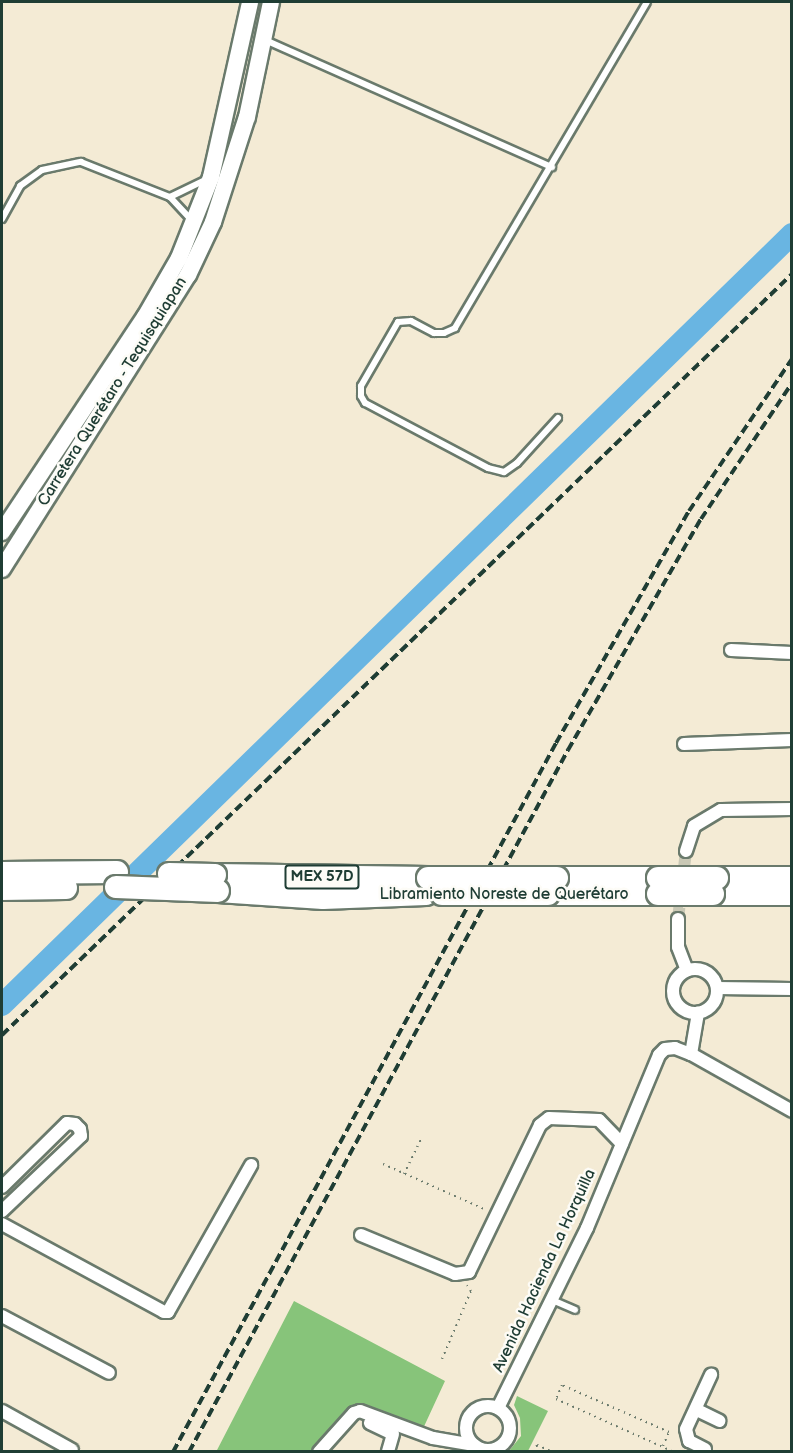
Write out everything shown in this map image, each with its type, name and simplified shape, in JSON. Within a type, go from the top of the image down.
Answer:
[{"type":"highway","name":"Libramiento Noreste de Querétaro","points":[[2,873],[116,880],[427,886],[715,886],[792,878]]},
{"type":"highway","name":"Libramiento Noreste de Querétaro","points":[[2,889],[116,880]]},
{"type":"highway","name":"Libramiento Noreste de Querétaro","points":[[715,886],[792,894]]},
{"type":"main road","name":"Carretera Querétaro - Tequisquiapan","points":[[2,532],[145,317],[180,258],[195,224],[211,177],[250,2]]},
{"type":"main road","name":"Carretera Querétaro - Tequisquiapan","points":[[2,569],[188,275],[213,222],[247,117],[271,2]]},
{"type":"street","points":[[731,651],[792,653]]},
{"type":"street","points":[[684,744],[792,740]]},
{"type":"street","points":[[686,851],[694,826],[721,810],[792,809]]},
{"type":"street","points":[[678,919],[678,947],[687,970]]},
{"type":"street","points":[[700,969],[708,973],[717,988],[712,1004],[698,1013],[681,1009],[673,994],[677,977],[687,970],[700,969]]},
{"type":"street","points":[[717,988],[792,989]]},
{"type":"street","points":[[698,1013],[691,1054],[792,1111]]},
{"type":"street","name":"Avenida Hacienda La Horquilla","points":[[498,1408],[587,1228],[658,1055],[665,1049],[675,1048],[691,1054]]},
{"type":"street","points":[[361,1235],[461,1274],[469,1272],[495,1214],[540,1125],[549,1118],[599,1120],[622,1144]]},
{"type":"street","points":[[2,1186],[68,1123],[75,1124],[80,1130],[81,1136],[2,1211]]},
{"type":"street","points":[[2,1224],[164,1312],[168,1312],[251,1165]]},
{"type":"street","points":[[2,1316],[109,1373]]},
{"type":"street","points":[[705,1449],[689,1441],[686,1430],[711,1375]]},
{"type":"street","points":[[318,1452],[354,1413],[360,1411],[434,1438],[478,1448],[495,1449],[507,1440],[510,1433],[508,1419],[498,1408],[484,1407],[472,1413],[466,1426],[470,1440],[478,1448]]},
{"type":"street","points":[[697,1410],[720,1421]]},
{"type":"street","points":[[2,1411],[72,1450]]},
{"type":"street","points":[[370,1423],[393,1434],[388,1452]]},
{"type":"lane","points":[[558,418],[517,463],[504,472],[488,468],[365,403],[361,396],[361,386],[398,322],[411,321],[434,333],[444,333],[455,328],[647,2]]},
{"type":"lane","points":[[265,39],[552,166]]},
{"type":"lane","points":[[2,219],[20,186],[42,170],[81,162],[170,197],[195,224]]},
{"type":"lane","points":[[170,197],[211,177]]},
{"type":"lane","points":[[551,1300],[574,1310]]},
{"type":"path","points":[[405,1174],[421,1139]]},
{"type":"path","points":[[383,1164],[495,1214]]},
{"type":"path","points":[[442,1359],[471,1291],[461,1274]]},
{"type":"path","points":[[663,1446],[669,1432],[562,1385],[556,1399],[674,1452]]},
{"type":"path","points":[[534,1452],[537,1445],[553,1452]]},
{"type":"green space","points":[[294,1301],[445,1381],[421,1433],[364,1408],[327,1451],[216,1452]]},
{"type":"green space","points":[[517,1396],[548,1411],[528,1451],[509,1451],[521,1436],[520,1418],[514,1405]]},
{"type":"waterway","points":[[2,1005],[792,234]]},
{"type":"tunnel","points":[[678,919],[686,851]]},
{"type":"railway","points":[[2,1035],[792,274]]},
{"type":"railway","points":[[173,1452],[556,743],[689,511],[792,359]]},
{"type":"railway","points":[[189,1452],[568,750],[701,519],[792,383]]}]
